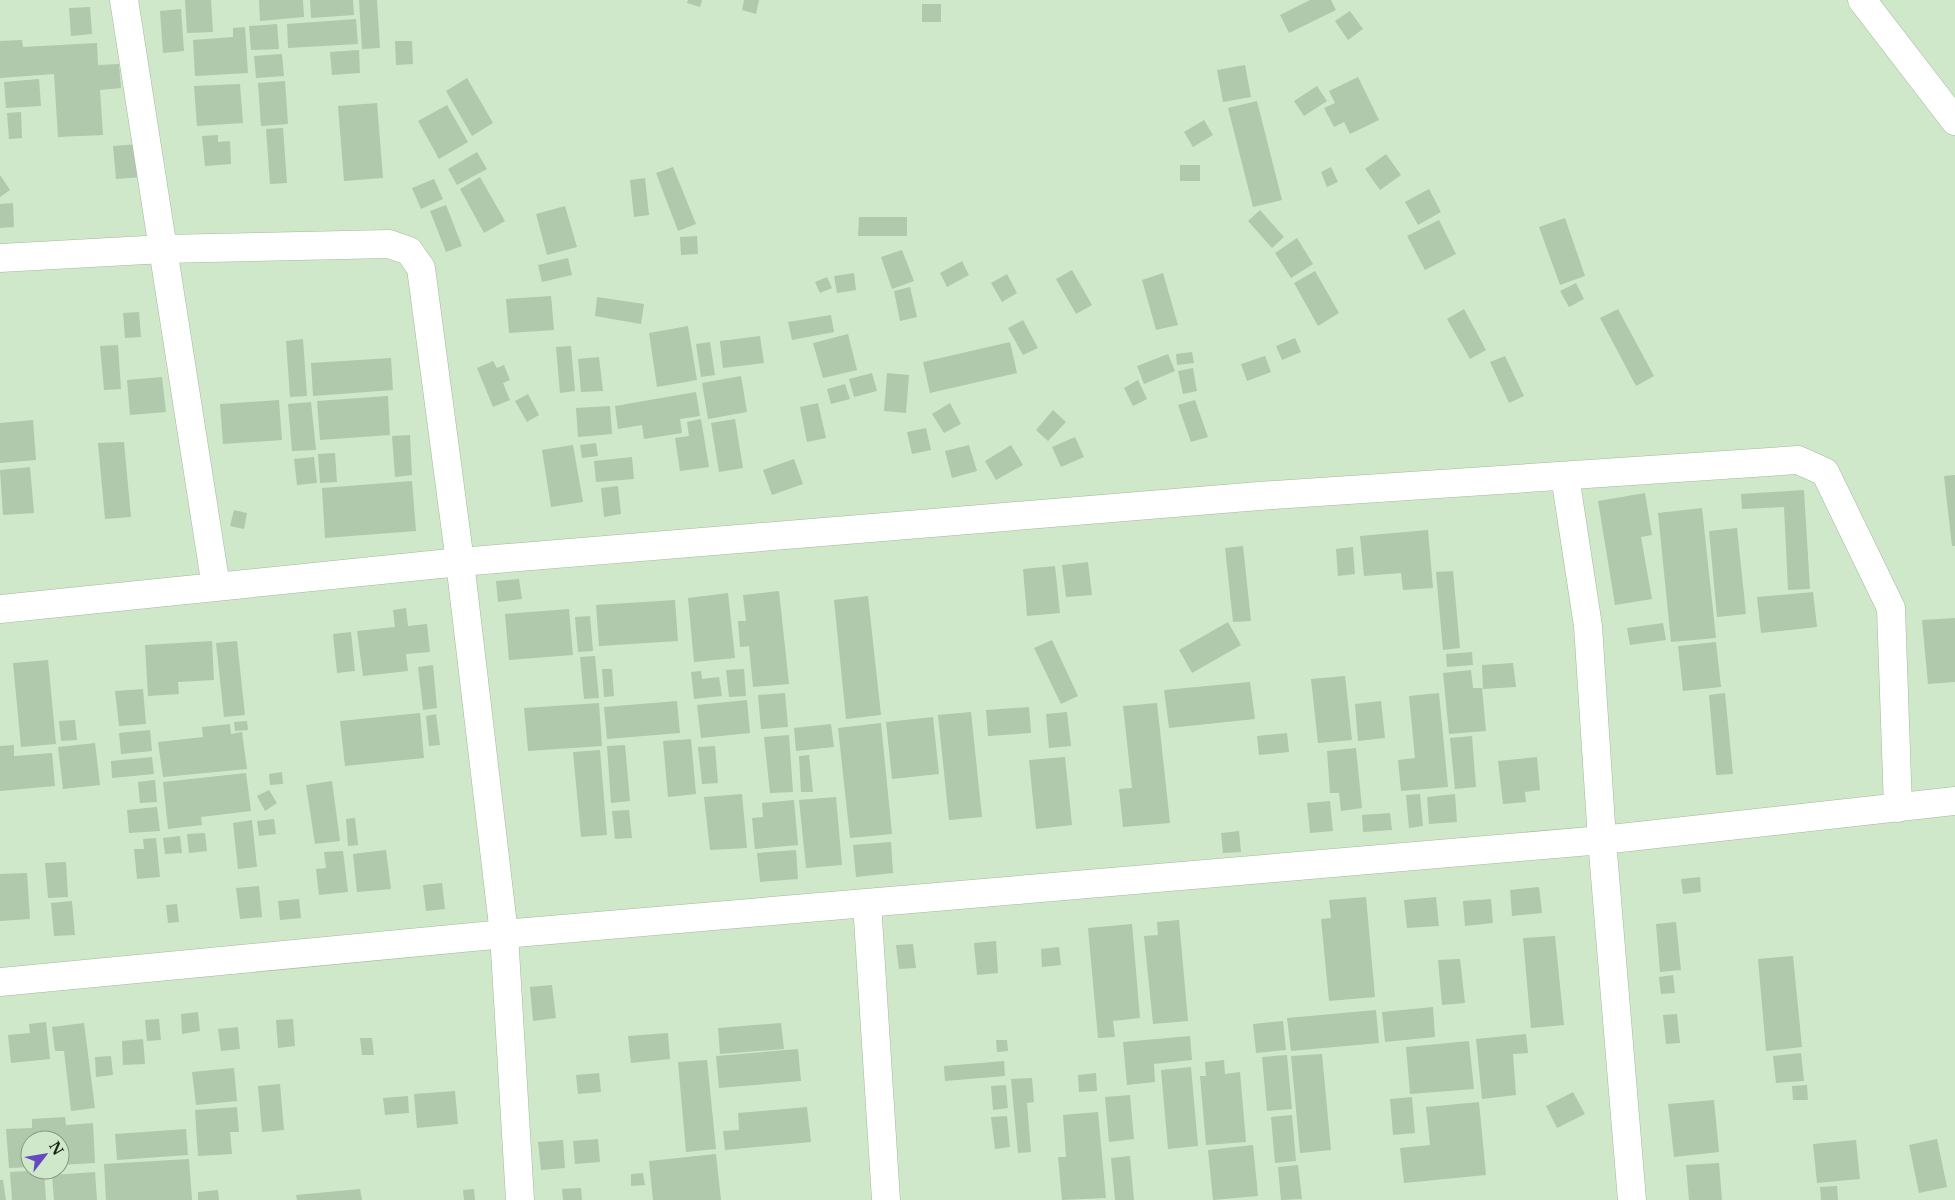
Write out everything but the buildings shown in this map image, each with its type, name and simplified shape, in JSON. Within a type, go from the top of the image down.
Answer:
[{"type":"street","points":[[124,0],[216,587]]},
{"type":"street","points":[[1862,0],[1955,121]]},
{"type":"street","points":[[0,258],[164,248],[389,244],[409,251],[421,268],[460,562],[504,934],[520,1200]]},
{"type":"street","points":[[0,609],[460,562],[1249,497],[1798,460],[1825,472],[1891,608],[1898,808]]},
{"type":"street","points":[[1565,476],[1588,626],[1602,840],[1632,1200],[1628,1200]]},
{"type":"street","points":[[0,982],[504,934],[1602,840],[1955,802]]},
{"type":"street","points":[[867,903],[886,1200]]}]
